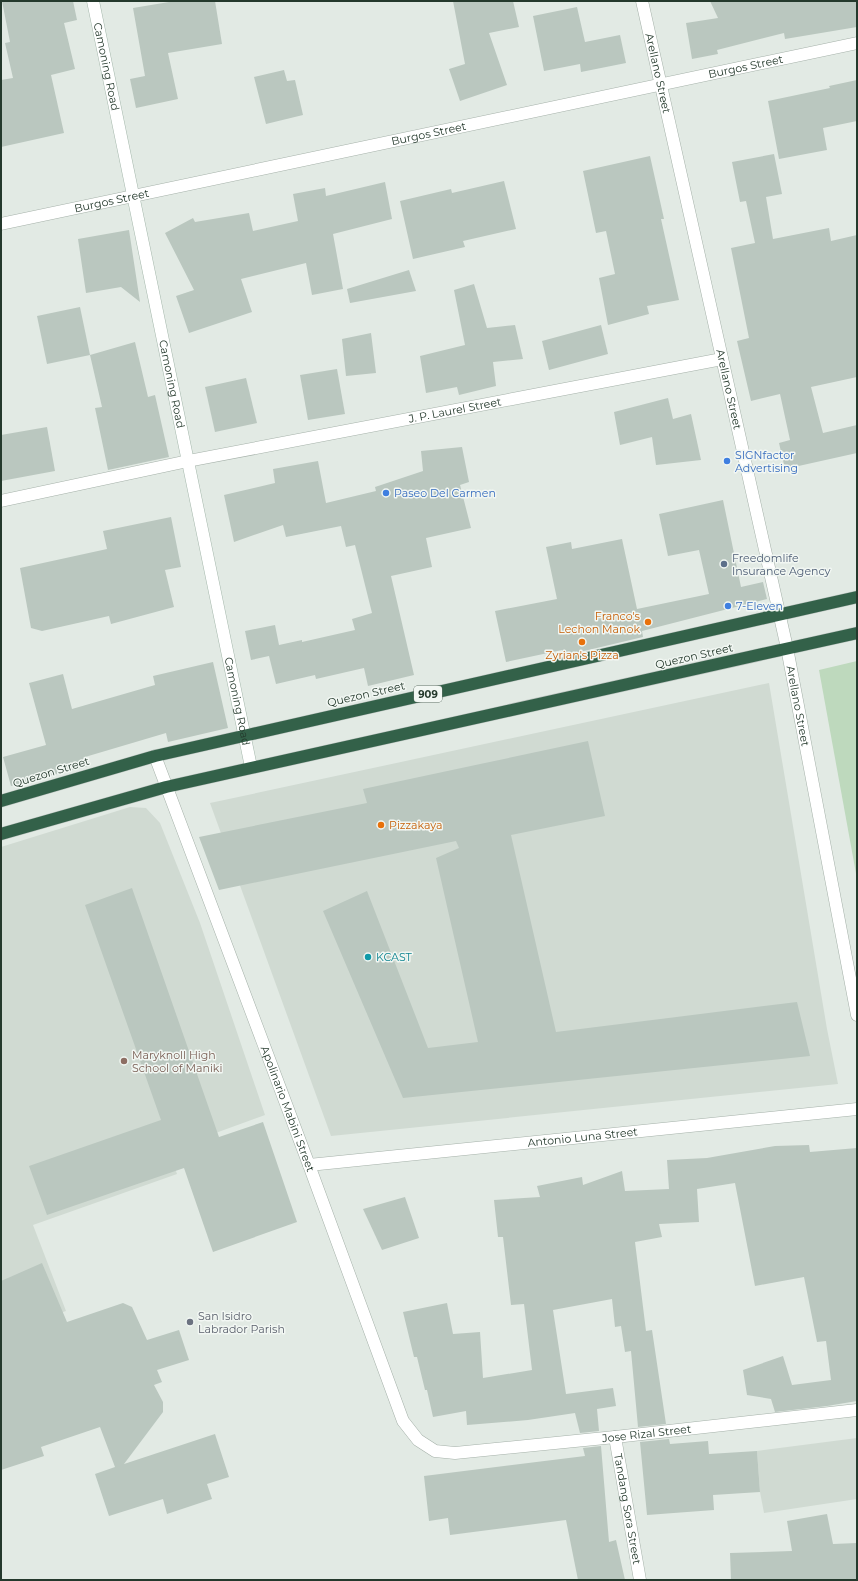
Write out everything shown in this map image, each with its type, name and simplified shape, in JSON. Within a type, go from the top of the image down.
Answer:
[{"type":"highway","name":"Quezon Street","points":[[1,801],[155,756],[857,597]]},
{"type":"highway","name":"Quezon Street","points":[[1,834],[166,786],[857,633]]},
{"type":"street","name":"Camoning Road","points":[[93,1],[251,768]]},
{"type":"street","name":"Arellano Street","points":[[642,1],[787,648],[857,1015]]},
{"type":"street","name":"Burgos Street","points":[[1,224],[857,43]]},
{"type":"street","name":"J. P. Laurel Street","points":[[1,501],[188,461],[722,359]]},
{"type":"street","name":"Apolinario Mabini Street","points":[[155,756],[309,1165],[403,1421],[418,1440],[435,1451]]},
{"type":"street","name":"Antonio Luna Street","points":[[309,1165],[857,1109]]},
{"type":"street","name":"Jose Rizal Street","points":[[435,1451],[455,1453],[857,1410]]},
{"type":"street","name":"Tandang Sora Street","points":[[615,1437],[640,1580]]},
{"type":"shaded area","points":[[769,683],[827,1029],[838,1084],[331,1136],[210,803]]},
{"type":"shaded area","name":"Maryknoll High School of Maniki","points":[[130,807],[146,808],[160,823],[200,923],[265,1115],[169,1150],[177,1174],[33,1225],[66,1311],[1,1333],[1,847]]},
{"type":"shaded area","points":[[857,1438],[857,1499],[764,1513],[760,1492],[757,1451]]},
{"type":"green space","points":[[857,661],[857,879],[819,670]]},
{"type":"building","points":[[2,1],[73,1],[77,20],[64,23],[75,69],[51,75],[64,133],[1,147],[1,80],[13,78],[5,43],[10,42]]},
{"type":"building","points":[[175,1],[215,1],[222,44],[168,53],[178,99],[136,108],[130,79],[145,76],[133,8]]},
{"type":"building","points":[[453,1],[513,1],[519,27],[489,33],[507,85],[460,101],[449,69],[465,64]]},
{"type":"building","points":[[710,1],[857,1],[857,27],[785,39],[784,33],[717,50],[718,54],[692,59],[686,23],[718,18]]},
{"type":"building","points":[[577,7],[585,42],[620,35],[626,63],[581,72],[580,64],[544,71],[533,16]]},
{"type":"building","points":[[284,70],[287,81],[295,80],[303,115],[266,124],[254,77]]},
{"type":"building","points":[[857,80],[857,121],[823,128],[827,150],[779,159],[768,101],[830,88],[829,86]]},
{"type":"building","points":[[774,154],[782,194],[766,197],[773,239],[829,228],[831,241],[857,235],[857,377],[811,387],[823,433],[857,425],[857,453],[785,469],[779,443],[790,440],[780,394],[751,401],[737,341],[749,338],[731,248],[755,243],[746,201],[740,202],[732,162]]},
{"type":"building","points":[[650,156],[664,219],[661,219],[679,300],[647,306],[649,314],[608,325],[599,278],[615,274],[606,231],[596,233],[583,171]]},
{"type":"building","points":[[504,181],[516,229],[463,241],[465,247],[413,259],[400,201],[451,189],[452,193]]},
{"type":"building","points":[[385,182],[392,219],[333,234],[343,289],[312,295],[306,263],[241,279],[252,312],[189,333],[176,296],[194,290],[165,233],[193,218],[195,222],[249,213],[253,231],[298,221],[293,194],[325,188],[326,196]]},
{"type":"building","points":[[129,230],[140,302],[121,287],[86,293],[78,239]]},
{"type":"building","points":[[409,270],[416,291],[350,303],[347,289]]},
{"type":"building","points":[[474,284],[487,328],[515,325],[523,359],[493,362],[496,386],[459,395],[457,387],[426,393],[420,356],[465,345],[454,290]]},
{"type":"building","points":[[80,307],[90,355],[47,364],[37,316]]},
{"type":"building","points":[[601,325],[608,354],[549,370],[542,341]]},
{"type":"building","points":[[371,333],[376,373],[346,376],[342,339]]},
{"type":"building","points":[[135,342],[148,397],[155,395],[169,457],[108,470],[95,408],[102,407],[90,355]]},
{"type":"building","points":[[337,369],[345,414],[308,420],[300,375]]},
{"type":"building","points":[[246,378],[257,423],[215,432],[205,387]]},
{"type":"building","points":[[668,398],[673,419],[691,414],[701,460],[656,465],[652,437],[620,445],[614,412]]},
{"type":"building","points":[[47,427],[55,471],[1,481],[1,435]]},
{"type":"building","points":[[462,447],[469,482],[460,485],[471,528],[426,538],[432,567],[391,576],[414,675],[368,686],[364,668],[316,679],[315,675],[276,684],[269,656],[251,660],[245,631],[275,625],[279,645],[302,640],[302,642],[355,630],[352,619],[372,613],[355,545],[346,547],[341,526],[286,537],[283,525],[234,542],[224,495],[275,483],[273,469],[318,461],[326,503],[376,491],[375,487],[423,471],[421,451]]},
{"type":"building","points":[[723,500],[741,587],[763,582],[767,599],[642,631],[643,637],[563,656],[562,650],[506,662],[495,611],[557,599],[546,547],[571,542],[572,549],[622,539],[637,609],[709,594],[699,550],[668,556],[659,514]]},
{"type":"building","points":[[171,517],[181,567],[165,570],[174,607],[111,624],[109,616],[42,631],[31,628],[20,568],[107,549],[103,531]]},
{"type":"building","points":[[213,662],[228,728],[168,742],[166,733],[85,757],[88,766],[11,786],[3,757],[46,745],[29,683],[63,674],[72,709],[155,685],[153,676]]},
{"type":"building","points":[[588,741],[605,816],[511,835],[556,1032],[797,1002],[810,1056],[403,1098],[323,911],[367,891],[428,1048],[478,1042],[436,858],[459,848],[456,841],[219,890],[199,837],[367,803],[363,789]]},
{"type":"building","points":[[132,888],[219,1137],[263,1122],[297,1222],[213,1252],[184,1168],[47,1215],[29,1166],[161,1120],[85,905]]},
{"type":"building","points":[[809,1145],[810,1152],[857,1148],[857,1401],[775,1412],[771,1399],[747,1395],[743,1370],[783,1356],[792,1385],[831,1380],[826,1341],[817,1342],[804,1277],[755,1286],[735,1183],[697,1189],[699,1222],[659,1224],[662,1237],[635,1242],[646,1331],[652,1330],[666,1424],[638,1427],[631,1351],[625,1352],[621,1326],[615,1327],[612,1299],[553,1310],[566,1394],[613,1388],[616,1406],[597,1409],[599,1431],[580,1433],[575,1413],[528,1420],[467,1425],[466,1411],[433,1417],[417,1357],[414,1357],[403,1312],[447,1303],[453,1334],[480,1332],[483,1378],[532,1370],[524,1304],[511,1305],[503,1237],[498,1237],[494,1200],[540,1197],[537,1186],[582,1177],[583,1185],[622,1171],[625,1191],[669,1189],[667,1160],[707,1158],[775,1146]]},
{"type":"building","points":[[405,1197],[419,1238],[382,1250],[363,1209]]},
{"type":"building","points":[[42,1263],[67,1322],[123,1303],[132,1307],[147,1340],[179,1330],[189,1360],[157,1370],[162,1382],[154,1385],[163,1402],[163,1412],[124,1464],[215,1434],[229,1477],[207,1484],[212,1499],[167,1514],[163,1499],[109,1516],[95,1474],[115,1467],[100,1427],[41,1447],[44,1456],[1,1470],[1,1281]]},
{"type":"building","points":[[669,1439],[670,1444],[708,1441],[709,1454],[757,1451],[760,1492],[713,1495],[714,1510],[647,1515],[640,1442]]},
{"type":"building","points":[[601,1446],[609,1542],[616,1540],[625,1580],[578,1580],[566,1520],[450,1535],[448,1518],[429,1521],[424,1476],[585,1456],[583,1448]]},
{"type":"building","points":[[827,1514],[833,1544],[857,1543],[857,1580],[731,1580],[730,1553],[792,1551],[787,1521]]},
{"type":"place","name":"SIGNfactor Advertising","points":[[727,461]]},
{"type":"place","name":"Paseo Del Carmen","points":[[386,493]]},
{"type":"place","name":"Freedomlife Insurance Agency","points":[[724,564]]},
{"type":"place","name":"7-Eleven","points":[[728,606]]},
{"type":"place","name":"Franco's Lechon Manok","points":[[648,622]]},
{"type":"place","name":"Zyrian's Pizza","points":[[582,642]]},
{"type":"place","name":"Pizzakaya","points":[[381,825]]},
{"type":"place","name":"KCAST","points":[[368,957]]},
{"type":"place","name":"Maryknoll High School of Maniki","points":[[124,1061]]},
{"type":"place","name":"San Isidro Labrador Parish","points":[[190,1322]]}]
